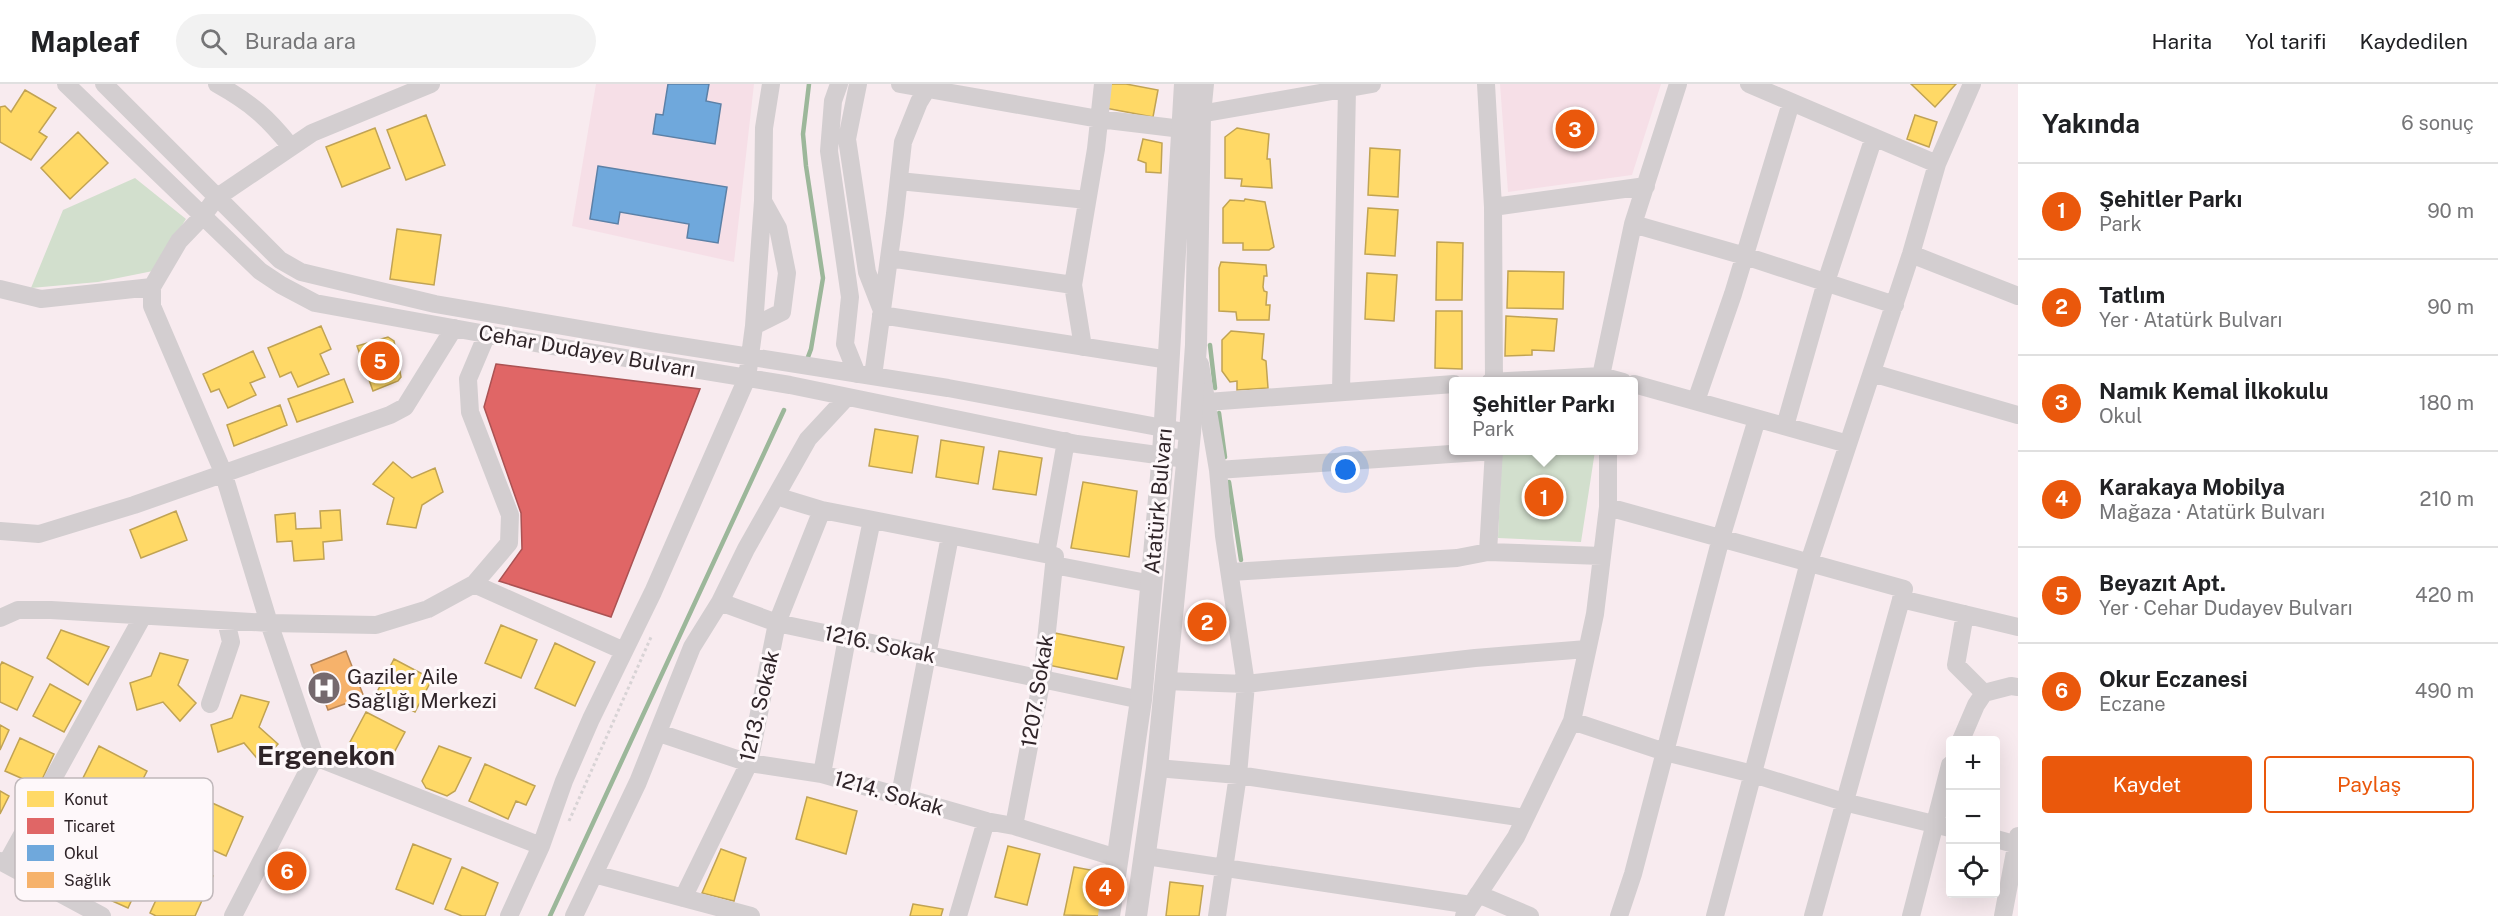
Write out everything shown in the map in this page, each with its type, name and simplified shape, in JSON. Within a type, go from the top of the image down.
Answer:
[{"type":"main road","name":"Atatürk Bulvarı","points":[[1109,916],[1141,700],[1164,454],[1185,84]]},
{"type":"main road","name":"Atatürk Bulvarı","points":[[1136,916],[1146,856],[1156,768],[1190,433],[1196,345],[1200,114],[1203,84]]},
{"type":"street","name":"Cehar Dudayev Bulvarı","points":[[66,84],[260,271],[280,285],[315,303],[747,378],[1066,441],[1186,459]]},
{"type":"street","name":"Cehar Dudayev Bulvarı","points":[[104,84],[280,260],[300,272],[435,304],[865,375],[1190,433]]},
{"type":"street","points":[[217,84],[247,100],[273,125],[291,147]]},
{"type":"street","points":[[233,916],[315,757],[269,623],[223,472],[152,306],[152,287],[179,241],[216,198],[312,133],[431,84]]},
{"type":"street","points":[[509,916],[541,846],[564,782],[653,592],[747,378],[754,326],[763,201],[764,128],[771,84]]},
{"type":"street","points":[[839,84],[833,101],[829,151],[850,297],[845,344],[865,375]]},
{"type":"street","points":[[858,84],[847,138],[867,272],[882,313]]},
{"type":"street","points":[[900,84],[928,87],[1099,120],[1182,129]]},
{"type":"street","points":[[1083,347],[1073,285],[1103,84]]},
{"type":"street","points":[[1200,114],[1372,84]]},
{"type":"street","points":[[1486,84],[1493,207],[1493,377]]},
{"type":"street","points":[[1749,84],[1937,164]]},
{"type":"street","points":[[1715,916],[1809,562],[1895,305],[1937,164],[1972,84]]},
{"type":"street","points":[[865,375],[882,313],[903,142],[928,87]]},
{"type":"street","points":[[1601,377],[1633,224],[1680,88]]},
{"type":"street","points":[[1341,392],[1347,89]]},
{"type":"street","points":[[1696,401],[1745,256],[1791,103]]},
{"type":"street","points":[[1785,426],[1826,282],[1874,137]]},
{"type":"street","points":[[899,181],[1087,200]]},
{"type":"street","points":[[1493,207],[1646,186]]},
{"type":"street","points":[[754,326],[782,312],[787,273],[778,228],[763,201]]},
{"type":"street","points":[[1633,224],[1745,256],[1895,305]]},
{"type":"street","points":[[1911,254],[2017,291]]},
{"type":"street","points":[[889,258],[1073,285]]},
{"type":"street","points":[[0,289],[41,299],[152,287]]},
{"type":"street","points":[[882,313],[1169,360]]},
{"type":"street","points":[[0,531],[39,534],[134,505],[390,415],[405,407],[454,328]]},
{"type":"street","points":[[0,618],[18,610],[269,623],[376,625],[428,609],[474,584],[509,543],[510,515],[470,412],[468,379],[488,334]]},
{"type":"street","points":[[1196,345],[1218,470],[1246,684],[1238,775],[1217,916]]},
{"type":"street","points":[[1872,373],[2018,415]]},
{"type":"street","points":[[1207,402],[1449,384]]},
{"type":"street","points":[[1638,385],[1848,444]]},
{"type":"street","points":[[574,916],[659,733],[692,647],[720,602],[808,439],[847,397]]},
{"type":"street","points":[[1619,916],[1633,874],[1720,538],[1757,418]]},
{"type":"street","name":"1207. Sokak","points":[[1014,826],[1042,678],[1052,559],[1066,441]]},
{"type":"street","points":[[1218,470],[1449,454]]},
{"type":"street","points":[[1488,552],[1494,455]]},
{"type":"street","points":[[1471,905],[1516,837],[1572,722],[1595,614],[1608,507],[1608,455]]},
{"type":"street","points":[[776,496],[822,510],[950,536],[1152,584]]},
{"type":"street","points":[[1608,507],[1904,589],[1813,916]]},
{"type":"street","name":"1213. Sokak","points":[[684,898],[748,763],[777,624],[822,510]]},
{"type":"street","points":[[822,774],[872,520]]},
{"type":"street","points":[[900,795],[950,536]]},
{"type":"street","points":[[1231,572],[1457,558],[1488,552],[1602,556]]},
{"type":"street","points":[[474,584],[624,651]]},
{"type":"street","points":[[1901,599],[2018,627]]},
{"type":"street","name":"1216. Sokak","points":[[720,602],[777,624],[1141,700]]},
{"type":"street","points":[[1965,614],[1956,665],[1984,693]]},
{"type":"street","points":[[51,778],[143,616]]},
{"type":"street","points":[[210,704],[231,642],[226,621]]},
{"type":"street","points":[[1165,681],[1246,684],[1475,658],[1587,649]]},
{"type":"street","points":[[1963,736],[1976,705],[1984,693],[2011,686],[2018,687]]},
{"type":"street","points":[[1572,722],[1665,752],[1753,774],[1845,802],[1943,826]]},
{"type":"street","name":"1214. Sokak","points":[[659,733],[748,763],[822,774],[986,821],[1014,826],[1118,858]]},
{"type":"street","points":[[315,757],[541,846]]},
{"type":"street","points":[[1156,768],[1238,775],[1525,818]]},
{"type":"street","points":[[1911,916],[1943,826],[1947,790]]},
{"type":"street","points":[[958,916],[986,821]]},
{"type":"street","points":[[2000,840],[2017,842],[2003,916]]},
{"type":"street","points":[[3,862],[15,841]]},
{"type":"street","points":[[1146,856],[1530,916]]},
{"type":"street","points":[[594,874],[751,916]]},
{"type":"street","points":[[74,901],[102,916]]},
{"type":"path","points":[[568,824],[655,628]]},
{"type":"shaded area","points":[[596,84],[754,84],[734,262],[572,226]]},
{"type":"shaded area","points":[[1500,84],[1661,84],[1632,175],[1508,192]]},
{"type":"green space","points":[[135,178],[186,219],[153,271],[98,282],[31,288],[63,210]]},
{"type":"green space","points":[[1502,455],[1594,455],[1581,542],[1498,538]]},
{"type":"building: Konut","points":[[1110,84],[1126,84],[1158,90],[1153,117],[1105,108]]},
{"type":"building: Konut","points":[[1911,84],[1956,84],[1935,107]]},
{"type":"building: Konut","points":[[25,90],[56,108],[39,132],[47,137],[31,160],[0,142],[0,107],[5,106],[11,112]]},
{"type":"building: Konut","points":[[426,115],[445,165],[406,180],[387,130]]},
{"type":"building: Konut","points":[[1915,115],[1937,122],[1929,147],[1907,139]]},
{"type":"building: Konut","points":[[375,128],[390,168],[342,187],[326,147]]},
{"type":"building: Konut","points":[[1237,128],[1269,134],[1267,159],[1270,159],[1272,188],[1241,186],[1242,179],[1225,178],[1225,137]]},
{"type":"building: Konut","points":[[78,132],[108,163],[70,199],[41,168]]},
{"type":"building: Konut","points":[[1143,139],[1162,143],[1161,173],[1146,172],[1146,163],[1138,160]]},
{"type":"building: Konut","points":[[1370,148],[1400,150],[1398,197],[1368,195]]},
{"type":"building: Konut","points":[[1245,199],[1265,202],[1274,247],[1269,250],[1243,250],[1243,243],[1223,243],[1223,208],[1230,200],[1244,201]]},
{"type":"building: Konut","points":[[1368,208],[1398,210],[1395,256],[1365,254]]},
{"type":"building: Konut","points":[[397,229],[441,235],[434,285],[390,279]]},
{"type":"building: Konut","points":[[1437,242],[1463,243],[1462,300],[1436,300]]},
{"type":"building: Konut","points":[[1221,262],[1266,265],[1267,276],[1264,276],[1263,287],[1267,292],[1266,305],[1270,305],[1269,320],[1237,320],[1236,312],[1219,311]]},
{"type":"building: Konut","points":[[1508,271],[1564,272],[1563,309],[1507,308]]},
{"type":"building: Konut","points":[[1367,273],[1397,275],[1394,321],[1365,319]]},
{"type":"building: Konut","points":[[1436,311],[1462,311],[1462,369],[1435,368]]},
{"type":"building: Konut","points":[[1506,316],[1557,319],[1554,351],[1532,350],[1532,355],[1505,356]]},
{"type":"building: Konut","points":[[321,326],[331,349],[320,354],[329,374],[298,387],[291,372],[280,377],[268,348]]},
{"type":"building: Konut","points":[[1231,331],[1264,334],[1262,359],[1266,361],[1268,388],[1237,390],[1237,381],[1230,382],[1222,371],[1222,340]]},
{"type":"building: Konut","points":[[388,337],[394,341],[401,377],[398,381],[373,391],[357,346]]},
{"type":"building: Konut","points":[[253,351],[265,377],[250,383],[256,395],[228,408],[219,389],[211,392],[203,374]]},
{"type":"building: Konut","points":[[344,379],[353,402],[297,422],[288,399]]},
{"type":"building: Konut","points":[[280,405],[287,425],[234,446],[227,425]]},
{"type":"building: Konut","points":[[875,429],[918,436],[912,473],[869,466]]},
{"type":"building: Konut","points":[[941,440],[984,447],[978,484],[936,477]]},
{"type":"building: Konut","points":[[999,451],[1042,458],[1036,495],[993,489]]},
{"type":"building: Konut","points":[[393,462],[412,478],[435,468],[443,492],[422,505],[416,528],[387,524],[394,498],[373,484]]},
{"type":"building: Konut","points":[[1083,482],[1137,491],[1129,557],[1071,548]]},
{"type":"building: Konut","points":[[340,510],[342,540],[323,542],[324,559],[294,561],[292,541],[277,542],[275,515],[295,513],[296,529],[321,528],[320,511]]},
{"type":"building: Konut","points":[[176,511],[187,540],[141,558],[130,530]]},
{"type":"building: Konut","points":[[1223,610],[1225,632],[1191,634],[1189,612]]},
{"type":"building: Konut","points":[[501,625],[537,640],[521,678],[485,663]]},
{"type":"building: Konut","points":[[61,630],[109,647],[88,685],[47,658]]},
{"type":"building: Konut","points":[[1055,633],[1124,647],[1117,679],[1048,665]]},
{"type":"building: Konut","points":[[555,643],[595,662],[575,706],[535,688]]},
{"type":"building: Konut","points":[[160,653],[188,660],[178,685],[196,703],[180,721],[163,702],[137,710],[130,683],[151,676]]},
{"type":"building: Konut","points":[[394,659],[432,679],[415,712],[377,692]]},
{"type":"building: Konut","points":[[2,662],[33,677],[17,710],[0,702]]},
{"type":"building: Konut","points":[[50,684],[81,701],[64,732],[33,716]]},
{"type":"building: Konut","points":[[241,695],[269,702],[259,727],[278,744],[261,763],[244,743],[218,752],[211,725],[232,718]]},
{"type":"building: Konut","points":[[366,712],[405,732],[388,764],[349,744]]},
{"type":"building: Konut","points":[[0,725],[9,730],[0,750]]},
{"type":"building: Konut","points":[[20,738],[54,754],[43,778],[21,778],[5,771]]},
{"type":"building: Konut","points":[[99,746],[147,771],[144,778],[83,778]]},
{"type":"building: Konut","points":[[439,746],[471,758],[455,791],[447,796],[426,788],[422,781]]},
{"type":"building: Konut","points":[[485,764],[535,786],[526,805],[516,801],[508,819],[469,801]]},
{"type":"building: Konut","points":[[0,791],[9,796],[0,814]]},
{"type":"building: Konut","points":[[807,797],[857,811],[846,854],[796,839]]},
{"type":"building: Konut","points":[[213,803],[243,817],[226,856],[213,850]]},
{"type":"building: Konut","points":[[413,844],[451,859],[433,904],[396,889]]},
{"type":"building: Konut","points":[[1008,846],[1040,854],[1027,905],[995,897]]},
{"type":"building: Konut","points":[[721,849],[746,858],[734,901],[702,893]]},
{"type":"building: Konut","points":[[462,867],[498,883],[485,916],[462,916],[445,909]]},
{"type":"building: Konut","points":[[1074,867],[1112,874],[1103,916],[1064,915]]},
{"type":"building: Konut","points":[[1170,882],[1203,886],[1199,916],[1166,916]]},
{"type":"building: Konut","points":[[112,901],[131,901],[128,908]]},
{"type":"building: Konut","points":[[156,901],[202,901],[195,916],[156,916],[150,913]]},
{"type":"building: Konut","points":[[913,904],[943,909],[941,916],[910,916]]},
{"type":"building: Ticaret","points":[[496,364],[700,389],[611,617],[499,581],[522,549],[521,513],[484,407]]},
{"type":"building: Okul","points":[[668,84],[709,84],[706,101],[721,104],[715,144],[653,134],[656,114],[663,115]]},
{"type":"building: Okul","points":[[598,166],[727,187],[718,243],[687,238],[689,224],[620,212],[618,224],[590,219]]},
{"type":"building: Sağlık","points":[[346,651],[364,697],[328,710],[311,665]]},
{"type":"waterway","points":[[808,357],[823,278],[803,134],[809,84]]},
{"type":"waterway","points":[[1210,345],[1215,388]]},
{"type":"waterway","points":[[550,916],[784,410]]},
{"type":"waterway","points":[[1219,413],[1225,457]]},
{"type":"waterway","points":[[1229,482],[1241,560]]},
{"type":"place","name":"Namık Kemal İlkokulu","points":[[1575,129]]},
{"type":"place","name":"Beyazıt Apt.","points":[[380,361]]},
{"type":"place","name":"Şehitler Parkı","points":[[1544,497]]},
{"type":"place","name":"Tatlım","points":[[1207,622]]},
{"type":"place","name":"Gaziler Aile Sağlığı Merkezi","points":[[324,688]]},
{"type":"place","name":"Okur Eczanesi","points":[[287,871]]},
{"type":"place","name":"Karakaya Mobilya","points":[[1105,887]]},
{"type":"district","name":"Ergenekon","points":[[326,755]]}]
